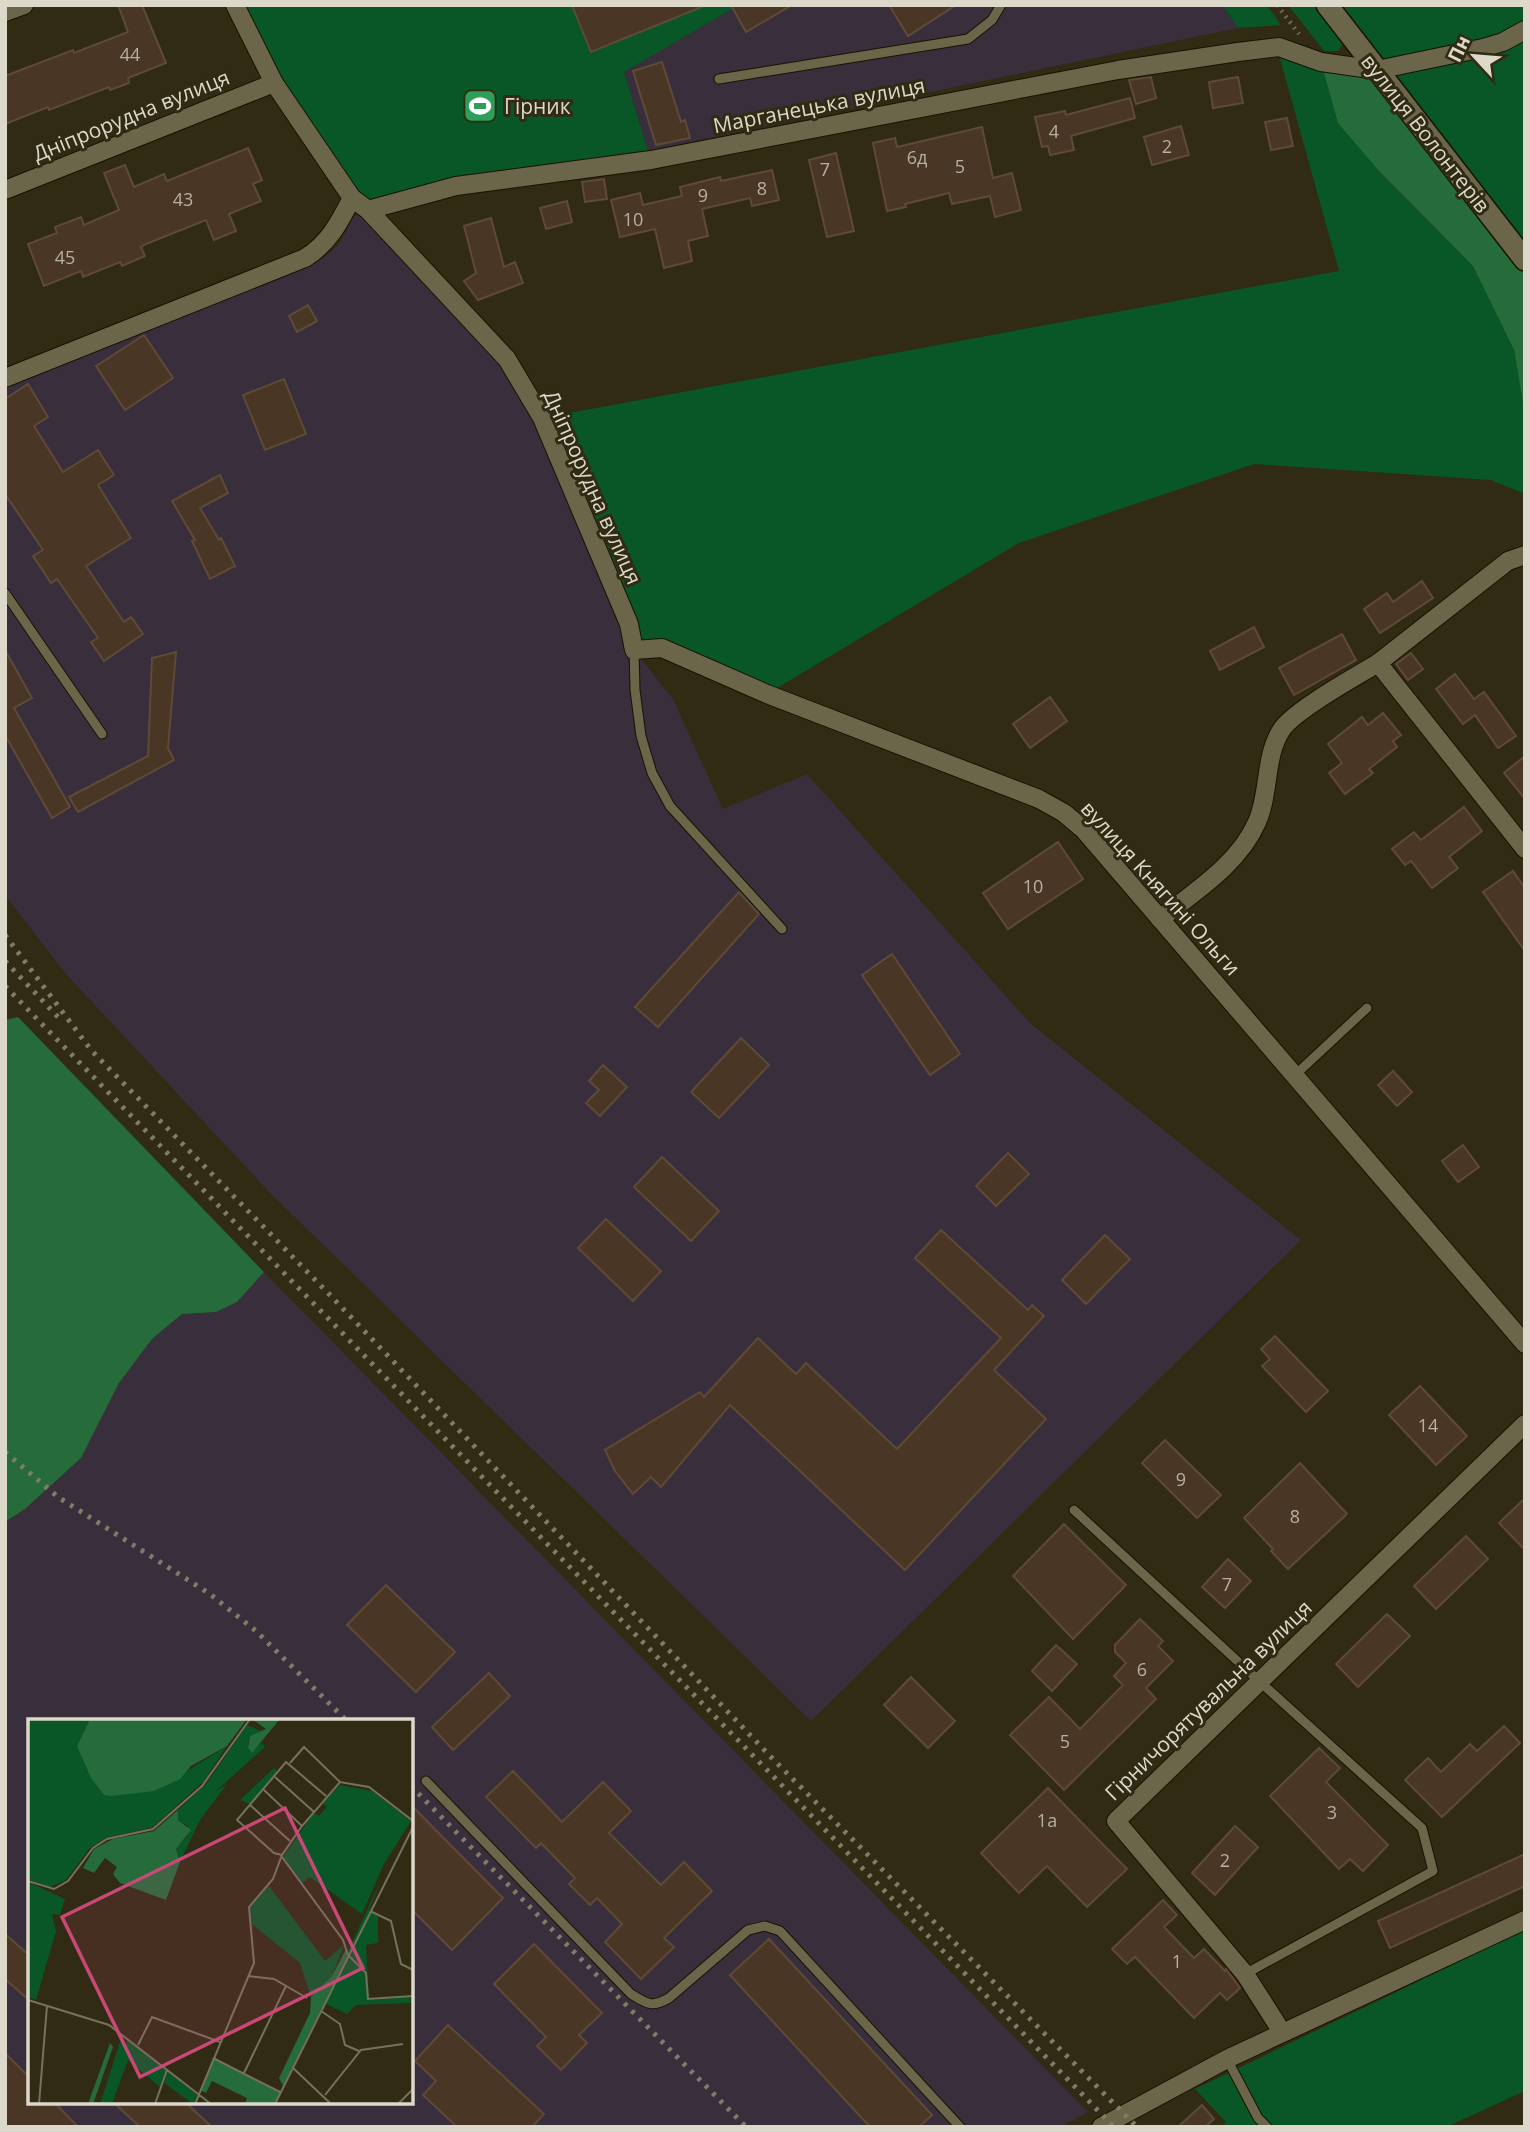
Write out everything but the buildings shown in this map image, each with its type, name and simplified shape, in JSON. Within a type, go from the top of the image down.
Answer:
[{"type":"street","points":[[5,12],[24,5]]},
{"type":"street","name":"Дніпрорудна вулиця","points":[[235,5],[274,83],[352,198],[368,209],[507,359],[542,418],[629,624],[634,650]]},
{"type":"street","name":"вулиця Волонтерів","points":[[1327,5],[1525,260]]},
{"type":"street","points":[[1377,69],[1483,48],[1503,42],[1525,30]]},
{"type":"street","name":"Марганецька вулиця","points":[[368,209],[456,186],[651,160],[1118,70],[1279,47],[1321,62],[1377,69]]},
{"type":"street","name":"Дніпрорудна вулиця","points":[[5,190],[274,83]]},
{"type":"street","points":[[5,378],[305,258],[332,236],[352,198]]},
{"type":"street","points":[[1160,919],[1210,880],[1240,849],[1257,822],[1272,751],[1282,729],[1296,715],[1378,663],[1508,562],[1525,555]]},
{"type":"street","name":"вулиця Княгині Ольги","points":[[634,650],[662,648],[768,694],[1039,799],[1064,813],[1083,829],[1525,1344]]},
{"type":"street","points":[[1378,663],[1525,849]]},
{"type":"street","name":"Гірничорятувальна вулиця","points":[[1282,2032],[1245,1974],[1116,1821],[1525,1424]]},
{"type":"street","points":[[1101,2127],[1282,2032],[1525,1920]]},
{"type":"lane","points":[[719,79],[968,39],[992,20],[1001,5]]},
{"type":"lane","points":[[5,593],[102,734]]},
{"type":"lane","points":[[634,650],[635,690],[641,736],[652,772],[670,806],[782,929]]},
{"type":"lane","points":[[1294,1076],[1367,1008]]},
{"type":"lane","points":[[1074,1510],[1259,1682],[1422,1828],[1433,1871],[1245,1974]]},
{"type":"lane","points":[[426,1781],[631,1994],[645,2003],[658,2004],[748,1930],[765,1926],[780,1931],[960,2127]]},
{"type":"lane","points":[[1227,2059],[1258,2118],[1267,2127]]},
{"type":"shaded area","points":[[739,5],[1222,5],[1238,28],[648,151],[624,72]]},
{"type":"shaded area","points":[[368,210],[507,359],[634,650],[673,699],[723,809],[807,774],[1030,1023],[1301,1240],[811,1721],[271,1194],[65,973],[5,895],[5,387],[314,263],[339,244],[354,216]]},
{"type":"shaded area","points":[[264,1272],[1088,2112],[1061,2127],[5,2127],[5,1522],[25,1509],[81,1458],[119,1383],[152,1339],[182,1314],[216,1312],[237,1302]]},
{"type":"green space","name":"Гірник","points":[[243,5],[739,5],[624,72],[648,151],[457,177],[386,199],[370,200],[350,186],[281,80]]},
{"type":"green space","points":[[1222,5],[1267,5],[1281,25],[1238,28]]},
{"type":"green space","points":[[1288,5],[1321,5],[1344,43],[1338,51],[1324,51]]},
{"type":"green space","points":[[1327,5],[1525,5],[1525,260]]},
{"type":"green space","points":[[1279,55],[1321,62],[1379,171],[1473,266],[1514,350],[1525,415],[1525,494],[1491,480],[1254,464],[1019,543],[767,694],[662,648],[634,650],[542,418],[1339,271]]},
{"type":"green space","points":[[1321,62],[1377,70],[1525,260],[1525,415],[1514,350],[1473,266],[1379,171],[1338,123]]},
{"type":"green space","points":[[18,1017],[264,1272],[237,1302],[216,1312],[182,1314],[152,1339],[119,1383],[81,1458],[25,1509],[5,1522],[5,1020]]},
{"type":"green space","points":[[1525,1930],[1525,2091],[1446,2127],[1222,2127],[1226,2122],[1195,2089]]},
{"type":"railway","points":[[5,935],[91,1050],[327,1292],[772,1758],[1137,2127]]},
{"type":"railway","points":[[5,961],[58,1017]]},
{"type":"railway","points":[[5,986],[1114,2127]]},
{"type":"railway","points":[[5,1452],[58,1497],[210,1594],[256,1631],[345,1719]]},
{"type":"railway","points":[[413,1788],[746,2127]]},
{"type":"place","name":"Гірник","points":[[480,106]]}]
